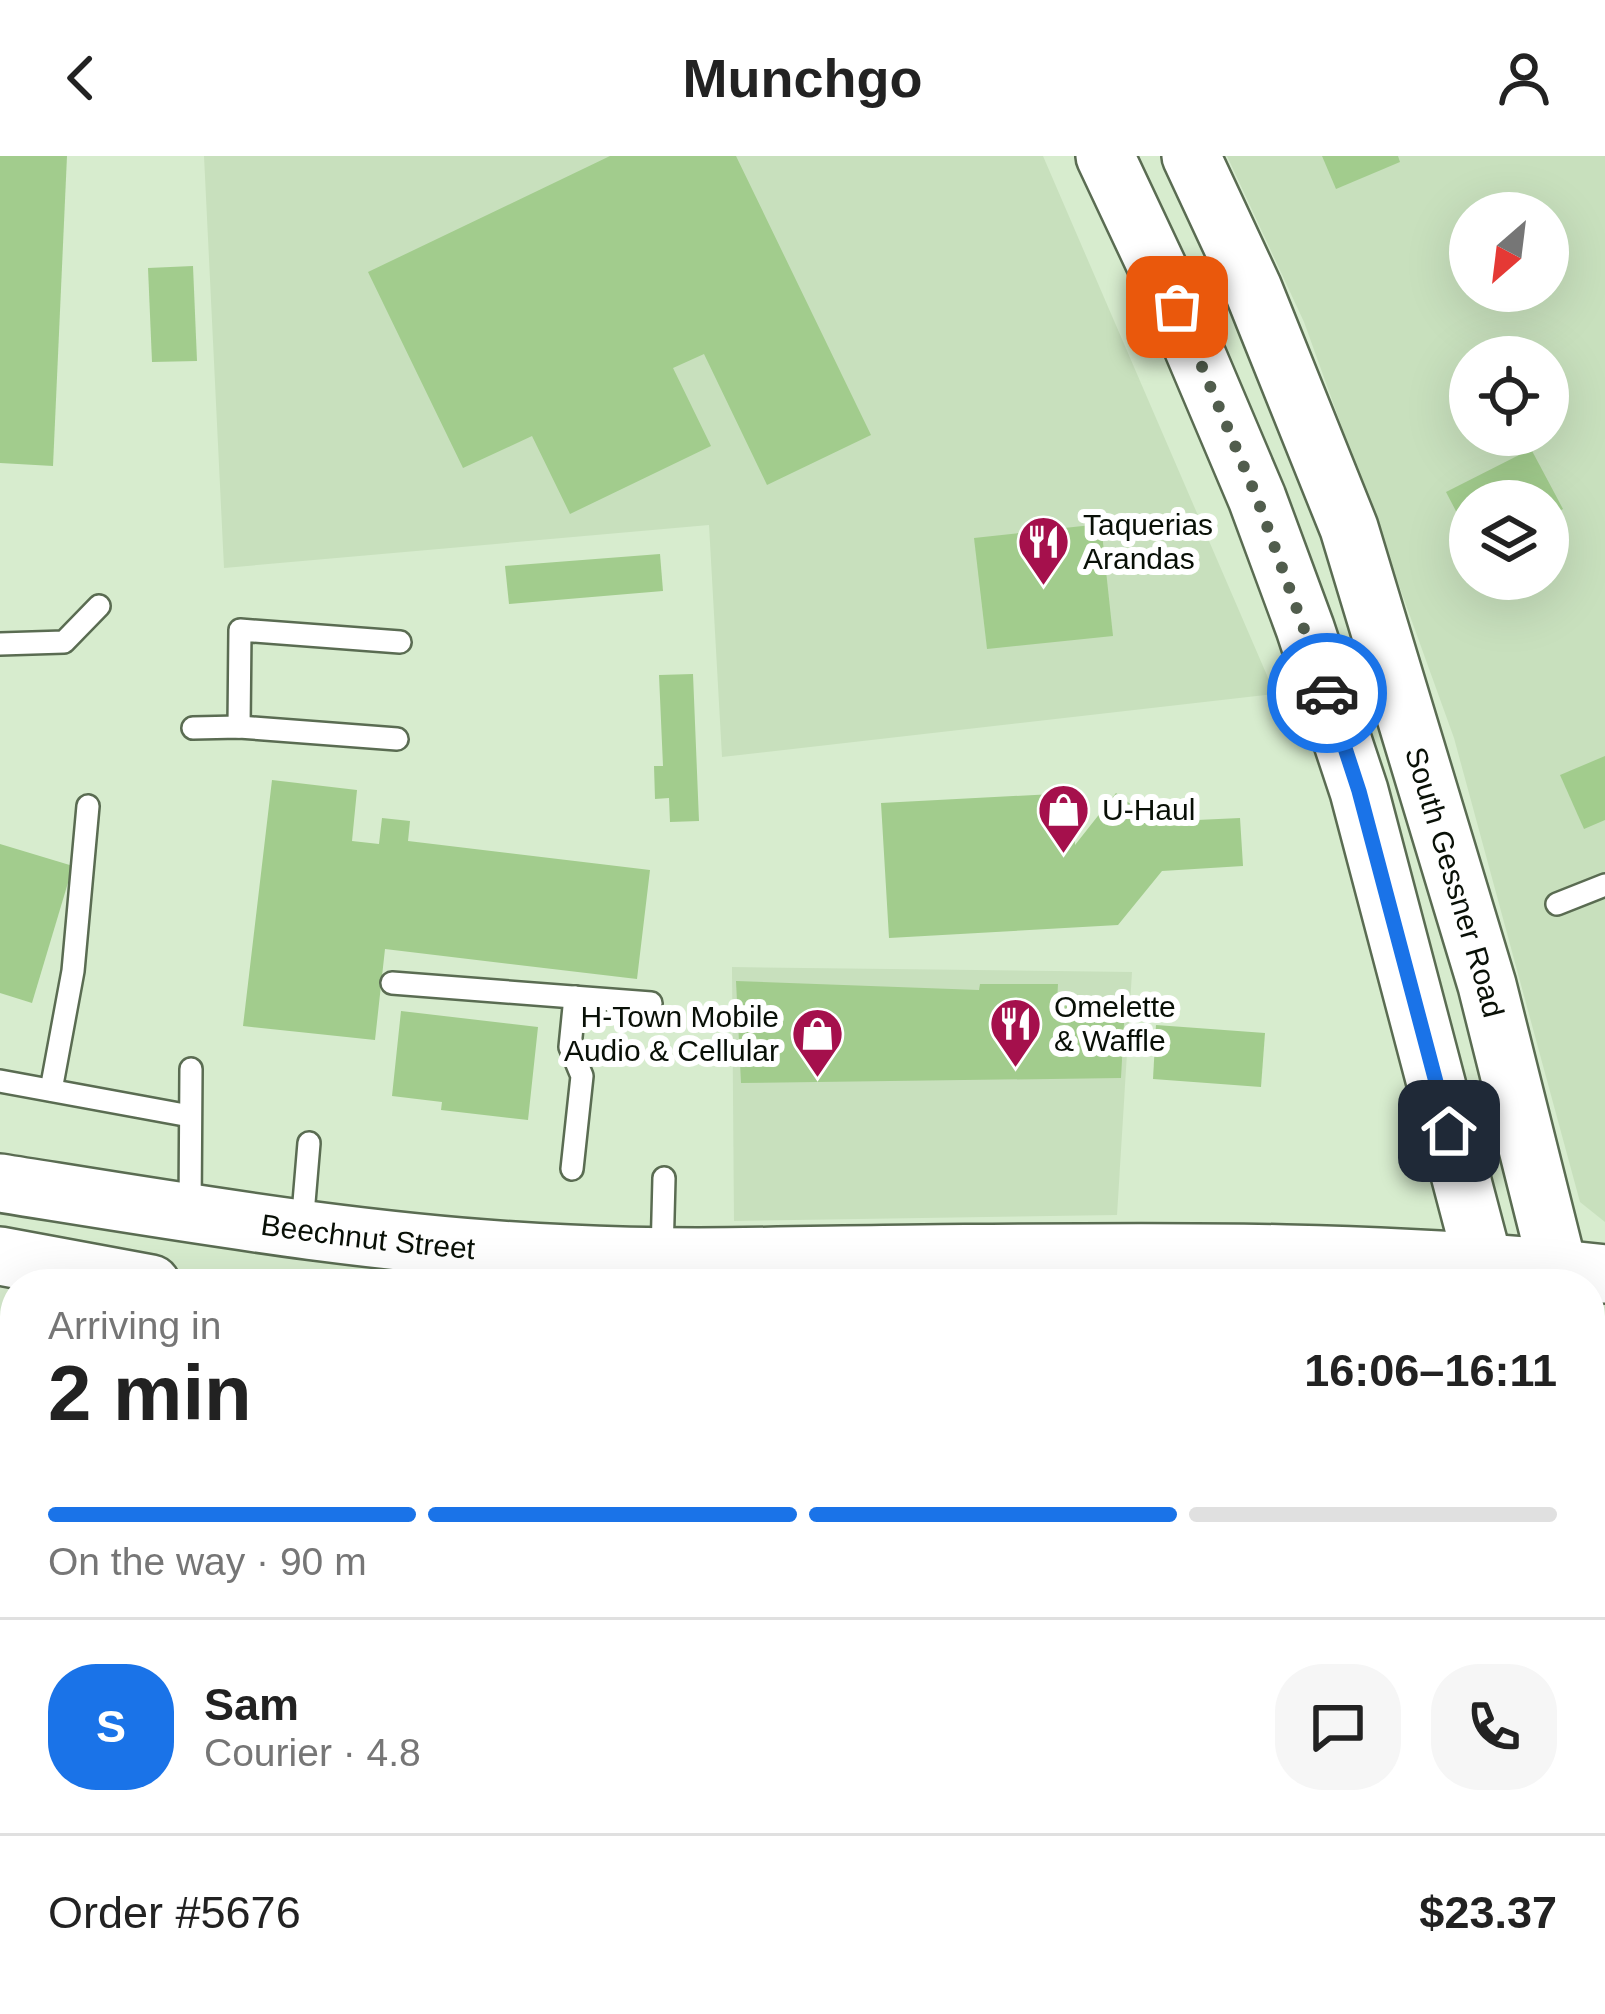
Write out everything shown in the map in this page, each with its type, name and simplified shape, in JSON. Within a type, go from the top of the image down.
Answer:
[{"type":"main road","points":[[1105,156],[1177,307],[1300,615],[1359,791],[1485,1269]]},
{"type":"main road","name":"South Gessner Road","points":[[1190,156],[1253,290],[1349,528],[1574,1269]]},
{"type":"main road","name":"Beechnut Street","points":[[0,1183],[302,1229],[479,1266],[662,1257],[974,1269],[1157,1251],[1439,1269]]},
{"type":"main road","points":[[0,1256],[71,1269]]},
{"type":"lane","points":[[0,644],[64,642],[99,606]]},
{"type":"lane","points":[[239,727],[240,630],[400,642]]},
{"type":"lane","points":[[193,728],[397,739]]},
{"type":"lane","points":[[51,1090],[73,971],[88,806]]},
{"type":"lane","points":[[1558,904],[1605,884]]},
{"type":"lane","points":[[392,983],[651,1003]]},
{"type":"lane","points":[[572,1169],[582,1076],[570,1048],[575,997]]},
{"type":"lane","points":[[190,1070],[190,1213]]},
{"type":"lane","points":[[0,1081],[190,1116]]},
{"type":"lane","points":[[302,1229],[309,1143]]},
{"type":"lane","points":[[662,1257],[664,1178]]},
{"type":"shaded area","points":[[204,156],[1043,156],[1275,694],[722,757],[709,525],[224,568]]},
{"type":"shaded area","points":[[1227,156],[1605,156],[1605,1222],[1580,1202],[1454,738],[1304,322]]},
{"type":"shaded area","points":[[732,967],[1132,972],[1117,1215],[734,1221]]},
{"type":"building","points":[[0,156],[67,156],[53,466],[0,463]]},
{"type":"building","points":[[610,156],[736,156],[871,435],[767,485],[704,354],[673,368],[711,446],[570,514],[532,436],[463,468],[368,272]]},
{"type":"building","points":[[1322,156],[1398,156],[1400,162],[1336,189]]},
{"type":"building","points":[[193,266],[197,361],[152,362],[148,268]]},
{"type":"building","points":[[1517,456],[1535,456],[1548,480],[1470,480]]},
{"type":"building","name":"Taquerias Arandas","points":[[1101,524],[1113,636],[987,649],[974,538]]},
{"type":"building","points":[[660,554],[663,591],[509,604],[505,566]]},
{"type":"building","points":[[693,674],[699,821],[670,822],[669,798],[655,799],[654,766],[663,766],[659,675]]},
{"type":"building","points":[[1605,756],[1605,820],[1584,829],[1560,775]]},
{"type":"building","points":[[272,780],[357,790],[352,841],[379,844],[382,818],[410,821],[408,841],[650,870],[637,979],[385,949],[375,1040],[243,1026]]},
{"type":"building","name":"U-Haul","points":[[1072,793],[1075,845],[1116,793],[1154,822],[1240,818],[1243,866],[1162,871],[1118,925],[889,938],[881,803]]},
{"type":"building","points":[[0,844],[73,866],[32,1003],[0,993]]},
{"type":"building","points":[[736,981],[979,990],[980,984],[1058,984],[1057,1003],[1125,1006],[1121,1078],[741,1083]]},
{"type":"building","points":[[401,1011],[538,1027],[528,1120],[441,1110],[442,1102],[392,1096]]},
{"type":"building","points":[[1156,1025],[1265,1033],[1261,1087],[1153,1079]]},
{"type":"way so far","points":[[1177,307],[1257,498],[1327,693]]},
{"type":"place","name":"Taquerias Arandas","points":[[1044,587]]},
{"type":"place","name":"U-Haul","points":[[1063,855]]},
{"type":"place","name":"Omelette & Waffle","points":[[1015,1069]]},
{"type":"place","name":"H-Town Mobile Audio & Cellular","points":[[818,1079]]},
{"type":"route","points":[[1327,693],[1359,791],[1449,1131]]}]
